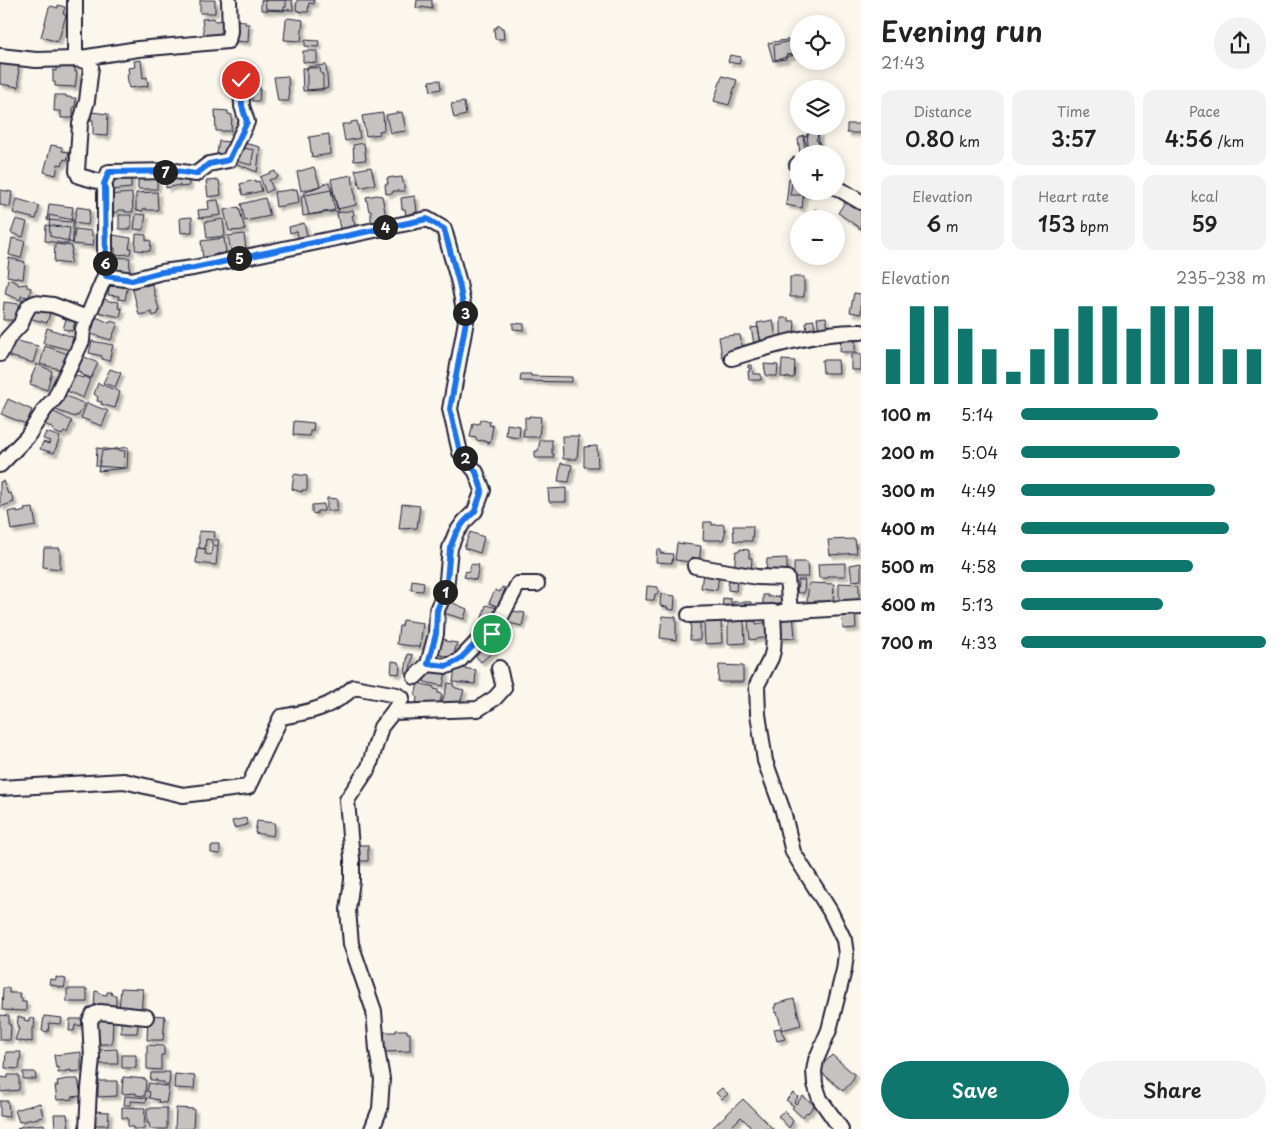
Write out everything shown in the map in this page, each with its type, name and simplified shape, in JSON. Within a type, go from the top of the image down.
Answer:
[{"type":"street","points":[[74,59],[75,0]]},
{"type":"street","points":[[0,56],[36,60],[74,59],[138,49],[228,42],[230,30],[229,0]]},
{"type":"street","points":[[74,59],[86,61],[90,67],[87,101],[80,124],[77,171],[79,176],[104,184]]},
{"type":"street","points":[[0,465],[27,437],[45,408],[55,398],[82,342],[83,329],[87,318],[106,276],[104,184],[109,172],[176,171],[196,174],[209,164],[229,160],[247,122],[242,106],[241,80]]},
{"type":"street","points":[[845,192],[861,202]]},
{"type":"street","points":[[106,276],[132,280],[162,272],[194,268],[427,219],[444,229],[459,283],[466,321],[450,409],[460,452],[476,472],[482,490],[475,511],[456,533],[450,548],[446,590],[437,610],[436,634],[428,664],[415,677]]},
{"type":"street","points":[[0,354],[8,338],[22,324],[29,306],[35,303],[53,305],[87,318]]},
{"type":"street","points":[[732,358],[754,351],[840,332],[861,332]]},
{"type":"street","points":[[695,566],[757,577],[787,578],[790,611]]},
{"type":"street","points":[[428,664],[447,666],[459,660],[477,642],[492,634],[518,584],[537,584]]},
{"type":"street","points":[[689,615],[861,607]]},
{"type":"street","points":[[773,612],[773,651],[757,685],[758,714],[765,761],[783,810],[793,852],[830,911],[844,940],[846,954],[844,970],[829,1030],[816,1060],[814,1071],[815,1084],[820,1099],[841,1129]]},
{"type":"street","points":[[393,712],[478,710],[496,698],[504,688],[499,668]]},
{"type":"street","points":[[0,788],[124,781],[183,795],[248,786],[281,717],[326,707],[354,687],[402,698],[381,727],[369,767],[347,800],[352,859],[352,880],[348,910],[351,944],[374,1012],[377,1050],[382,1079],[380,1109],[372,1129]]},
{"type":"street","points":[[87,1129],[92,1058],[90,1021],[93,1014],[100,1012],[146,1017]]},
{"type":"building","points":[[200,0],[215,0],[215,13],[200,13]]},
{"type":"building","points":[[261,0],[286,0],[286,7],[284,7],[284,11],[261,10]]},
{"type":"building","points":[[265,0],[292,0],[293,10],[266,9]]},
{"type":"building","points":[[297,0],[314,0],[314,4],[309,3],[308,12],[302,12],[296,10]]},
{"type":"building","points":[[417,0],[432,0],[432,9],[416,8]]},
{"type":"building","points":[[58,5],[65,7],[63,14],[66,15],[58,42],[41,37],[49,8],[51,6],[58,8]]},
{"type":"building","points":[[214,18],[215,21],[226,20],[227,30],[222,30],[222,34],[204,36],[202,19]]},
{"type":"building","points":[[288,18],[303,20],[301,41],[284,40],[286,20]]},
{"type":"building","points":[[234,20],[245,21],[245,24],[249,24],[248,42],[231,41]]},
{"type":"building","points":[[500,25],[503,28],[504,39],[495,39],[494,28]]},
{"type":"building","points":[[790,39],[790,54],[786,55],[786,59],[773,61],[768,43]]},
{"type":"building","points":[[305,40],[319,41],[318,47],[305,46]]},
{"type":"building","points":[[790,41],[790,56],[775,60],[774,45]]},
{"type":"building","points":[[303,51],[317,51],[317,63],[303,62]]},
{"type":"building","points":[[730,55],[741,57],[739,64],[728,62]]},
{"type":"building","points":[[141,60],[143,78],[147,77],[148,86],[129,88],[128,68],[135,67],[134,61]]},
{"type":"building","points":[[0,62],[18,62],[19,87],[0,84]]},
{"type":"building","points":[[56,64],[75,65],[75,72],[77,72],[75,87],[55,86],[53,70],[56,71]]},
{"type":"building","points":[[326,65],[328,88],[307,90],[307,67]]},
{"type":"building","points":[[302,68],[320,68],[321,74],[323,74],[323,90],[303,91]]},
{"type":"building","points":[[288,76],[289,101],[278,101],[274,77]]},
{"type":"building","points":[[722,76],[737,80],[729,105],[714,101]]},
{"type":"building","points":[[440,80],[441,89],[431,91],[429,81]]},
{"type":"building","points":[[244,86],[260,87],[259,101],[252,101],[252,93],[248,93]]},
{"type":"building","points":[[55,95],[66,95],[66,97],[76,98],[75,107],[73,107],[73,118],[61,118],[61,111],[54,111]]},
{"type":"building","points":[[464,102],[466,115],[454,118],[451,104]]},
{"type":"building","points":[[215,110],[228,111],[228,114],[232,115],[231,131],[216,131]]},
{"type":"building","points":[[91,112],[108,114],[107,136],[93,135]]},
{"type":"building","points":[[402,112],[406,131],[390,133],[386,115]]},
{"type":"building","points":[[383,113],[384,130],[379,131],[380,134],[366,136],[362,116]]},
{"type":"building","points":[[357,121],[360,138],[345,141],[342,124],[351,124],[351,122]]},
{"type":"building","points":[[847,124],[861,124],[861,133],[847,133]]},
{"type":"building","points":[[329,134],[330,154],[312,157],[309,137]]},
{"type":"building","points":[[803,135],[807,145],[799,145],[798,139]]},
{"type":"building","points":[[807,135],[818,135],[816,140],[821,145],[808,145]]},
{"type":"building","points":[[818,135],[819,145],[804,145],[803,136]]},
{"type":"building","points":[[219,141],[230,142],[227,155],[217,153]]},
{"type":"building","points":[[240,142],[260,147],[257,172],[230,161]]},
{"type":"building","points":[[364,143],[366,160],[354,161],[353,145]]},
{"type":"building","points":[[51,145],[62,147],[62,151],[69,152],[67,160],[64,159],[62,165],[58,164],[56,175],[44,172]]},
{"type":"building","points":[[238,147],[254,150],[251,165],[236,161]]},
{"type":"building","points":[[314,167],[320,186],[301,191],[297,172]]},
{"type":"building","points":[[371,167],[375,184],[360,188],[355,170]]},
{"type":"building","points":[[275,171],[278,177],[269,180],[273,189],[266,193],[260,177]]},
{"type":"building","points":[[166,173],[188,173],[189,186],[180,187],[180,185],[166,188]]},
{"type":"building","points":[[131,174],[131,188],[110,190],[109,176]]},
{"type":"building","points":[[157,175],[157,189],[138,189],[138,176]]},
{"type":"building","points":[[352,175],[356,205],[337,209],[331,179]]},
{"type":"building","points":[[402,177],[405,191],[393,191],[393,193],[386,194],[385,184],[388,184],[387,178]]},
{"type":"building","points":[[790,178],[790,200],[803,200],[802,208],[786,205]]},
{"type":"building","points":[[219,180],[221,195],[208,197],[206,181]]},
{"type":"building","points":[[255,180],[255,182],[259,181],[262,191],[243,195],[240,184]]},
{"type":"building","points":[[329,182],[339,211],[309,215],[304,193]]},
{"type":"building","points":[[297,189],[299,203],[276,207],[274,192]]},
{"type":"building","points":[[0,190],[12,192],[10,207],[0,205]]},
{"type":"building","points":[[331,190],[335,210],[303,216],[301,196]]},
{"type":"building","points":[[157,192],[158,210],[146,210],[146,208],[143,211],[136,210],[136,193]]},
{"type":"building","points":[[132,193],[133,212],[118,210],[118,212],[108,213],[107,195]]},
{"type":"building","points":[[382,196],[386,217],[380,218],[380,221],[371,222],[371,211],[369,211],[366,197]]},
{"type":"building","points":[[415,196],[417,212],[406,215],[405,209],[402,209],[401,198]]},
{"type":"building","points":[[848,197],[861,206],[861,229],[845,218],[845,210],[840,210]]},
{"type":"building","points":[[265,198],[270,216],[245,221],[241,204]]},
{"type":"building","points":[[17,199],[38,205],[36,219],[13,213]]},
{"type":"building","points":[[218,200],[221,215],[199,218],[198,210],[209,209],[208,201]]},
{"type":"building","points":[[49,204],[73,207],[71,222],[47,220]]},
{"type":"building","points":[[77,207],[90,209],[88,225],[74,223]]},
{"type":"building","points":[[239,207],[245,230],[229,231],[224,210]]},
{"type":"building","points":[[353,210],[354,215],[352,216],[356,228],[340,229],[337,213]]},
{"type":"building","points":[[136,214],[146,215],[143,230],[134,229]]},
{"type":"building","points":[[49,215],[73,220],[73,243],[50,236]]},
{"type":"building","points":[[119,215],[131,215],[131,229],[119,229]]},
{"type":"building","points":[[192,217],[192,232],[181,233],[180,218]]},
{"type":"building","points":[[16,219],[27,222],[23,237],[11,233]]},
{"type":"building","points":[[223,219],[225,236],[207,238],[205,222]]},
{"type":"building","points":[[304,223],[308,239],[299,241],[297,231],[290,233],[289,227]]},
{"type":"building","points":[[46,225],[70,228],[68,244],[45,241]]},
{"type":"building","points":[[75,229],[92,231],[92,236],[94,237],[93,246],[73,244]]},
{"type":"building","points":[[136,234],[146,235],[146,240],[151,241],[150,251],[135,250]]},
{"type":"building","points":[[244,234],[246,250],[231,252],[228,236]]},
{"type":"building","points":[[113,235],[131,238],[130,254],[115,255],[115,248],[112,248]]},
{"type":"building","points":[[12,238],[25,241],[21,258],[9,255]]},
{"type":"building","points":[[224,238],[226,253],[211,256],[212,259],[203,259],[201,241]]},
{"type":"building","points":[[55,244],[72,246],[70,264],[54,262]]},
{"type":"building","points":[[108,257],[130,258],[129,275],[114,275],[112,263],[108,263]]},
{"type":"building","points":[[9,258],[25,262],[23,279],[7,276]]},
{"type":"building","points":[[790,277],[804,277],[804,297],[790,297]]},
{"type":"building","points":[[8,279],[18,283],[18,285],[27,284],[27,287],[31,288],[29,297],[21,296],[21,300],[5,294]]},
{"type":"building","points":[[110,281],[128,284],[125,300],[118,299],[119,296],[108,295]]},
{"type":"building","points":[[145,284],[145,286],[152,284],[159,310],[158,314],[153,316],[152,312],[139,315],[133,290]]},
{"type":"building","points":[[854,293],[861,294],[861,314],[850,312]]},
{"type":"building","points":[[101,298],[119,302],[118,308],[122,309],[120,317],[98,312]]},
{"type":"building","points":[[4,302],[19,304],[15,320],[3,320]]},
{"type":"building","points":[[35,305],[51,309],[47,323],[29,318]]},
{"type":"building","points":[[68,313],[77,316],[72,331],[63,329]]},
{"type":"building","points":[[96,317],[110,323],[110,321],[118,323],[111,340],[91,334]]},
{"type":"building","points":[[826,317],[828,330],[820,335],[817,318]]},
{"type":"building","points":[[781,318],[789,318],[789,321],[795,321],[794,336],[781,337]]},
{"type":"building","points":[[773,320],[776,339],[761,343],[757,323]]},
{"type":"building","points":[[814,320],[815,334],[807,335],[806,321]]},
{"type":"building","points":[[513,323],[524,324],[524,330],[513,329]]},
{"type":"building","points":[[758,327],[761,343],[754,344],[751,328]]},
{"type":"building","points":[[47,328],[73,337],[70,350],[43,343]]},
{"type":"building","points":[[841,334],[855,335],[855,352],[840,352]]},
{"type":"building","points":[[740,335],[743,351],[737,355],[722,357],[719,337]]},
{"type":"building","points":[[9,339],[38,346],[33,363],[6,355]]},
{"type":"building","points":[[92,341],[113,345],[109,361],[102,359],[102,356],[89,353]]},
{"type":"building","points":[[45,346],[68,354],[63,370],[40,364]]},
{"type":"building","points":[[78,354],[98,363],[91,378],[80,374],[81,372],[73,367]]},
{"type":"building","points":[[851,354],[861,354],[861,370],[851,370]]},
{"type":"building","points":[[782,360],[795,361],[794,378],[781,377]]},
{"type":"building","points":[[822,360],[838,360],[839,373],[823,373]]},
{"type":"building","points":[[37,364],[52,371],[47,390],[30,384]]},
{"type":"building","points":[[764,364],[778,365],[777,376],[766,376]]},
{"type":"building","points":[[748,365],[752,365],[753,374],[761,374],[761,380],[749,380],[748,371],[750,371],[750,368],[748,368]]},
{"type":"building","points":[[110,369],[121,373],[115,387],[103,383]]},
{"type":"building","points":[[71,374],[90,379],[83,398],[65,390]]},
{"type":"building","points":[[521,374],[572,377],[572,382],[520,381]]},
{"type":"building","points":[[98,383],[120,392],[115,408],[97,401],[98,397],[94,394]]},
{"type":"building","points":[[62,394],[85,404],[78,416],[76,415],[75,417],[53,409]]},
{"type":"building","points":[[8,399],[32,410],[26,424],[1,414]]},
{"type":"building","points":[[87,403],[108,411],[102,426],[81,418]]},
{"type":"building","points":[[52,411],[72,421],[67,433],[64,432],[62,435],[54,432],[53,428],[41,422],[44,416],[49,419]]},
{"type":"building","points":[[529,416],[541,417],[539,437],[523,437],[525,417],[529,418]]},
{"type":"building","points":[[480,419],[490,422],[489,425],[493,426],[490,443],[470,437],[473,423],[479,424]]},
{"type":"building","points":[[294,421],[314,423],[310,436],[293,435]]},
{"type":"building","points":[[507,424],[520,426],[519,438],[506,436]]},
{"type":"building","points":[[46,432],[60,437],[54,453],[40,449],[43,442],[49,444],[50,441],[43,439]]},
{"type":"building","points":[[562,436],[579,436],[577,459],[563,459]]},
{"type":"building","points":[[540,440],[552,440],[553,458],[535,458],[535,451],[538,451]]},
{"type":"building","points":[[597,446],[598,467],[584,467],[584,447]]},
{"type":"building","points":[[128,447],[127,468],[98,471],[102,451]]},
{"type":"building","points":[[97,448],[125,451],[124,468],[96,466]]},
{"type":"building","points":[[561,463],[572,465],[569,482],[558,481]]},
{"type":"building","points":[[294,474],[307,476],[307,490],[302,490],[302,492],[292,489]]},
{"type":"building","points":[[3,481],[8,494],[11,493],[14,502],[0,507],[0,482]]},
{"type":"building","points":[[566,488],[566,502],[549,502],[548,489]]},
{"type":"building","points":[[327,498],[337,499],[337,511],[327,511]]},
{"type":"building","points":[[324,504],[324,511],[317,511],[317,514],[312,513],[312,505]]},
{"type":"building","points":[[402,504],[420,506],[417,528],[399,529]]},
{"type":"building","points":[[33,508],[36,526],[11,530],[8,512],[17,510],[17,513],[25,511],[24,509]]},
{"type":"building","points":[[704,522],[712,522],[712,525],[724,524],[724,530],[726,530],[723,540],[703,540]]},
{"type":"building","points":[[733,526],[753,526],[752,541],[734,541]]},
{"type":"building","points":[[199,531],[215,532],[214,540],[219,540],[218,546],[212,545],[212,540],[206,539],[205,549],[199,548]]},
{"type":"building","points":[[470,532],[484,537],[480,553],[464,548]]},
{"type":"building","points":[[855,539],[857,553],[830,555],[828,540]]},
{"type":"building","points":[[677,543],[701,546],[699,563],[675,560]]},
{"type":"building","points":[[212,546],[218,547],[216,565],[196,563],[197,548],[206,549],[205,554],[211,555]]},
{"type":"building","points":[[44,548],[60,548],[60,569],[43,567]]},
{"type":"building","points":[[740,549],[749,550],[749,558],[752,558],[751,573],[734,572],[736,551],[740,551]]},
{"type":"building","points":[[657,550],[661,550],[660,553],[673,554],[672,563],[656,562]]},
{"type":"building","points":[[787,558],[787,575],[766,576],[767,559]]},
{"type":"building","points":[[794,562],[807,562],[808,577],[791,577],[791,573],[794,573]]},
{"type":"building","points":[[845,563],[845,576],[819,578],[818,564]]},
{"type":"building","points":[[861,563],[861,580],[852,581],[850,565]]},
{"type":"building","points":[[471,564],[479,565],[476,580],[464,577],[466,571],[469,572]]},
{"type":"building","points":[[703,572],[719,574],[717,590],[701,588]]},
{"type":"building","points":[[729,576],[737,577],[736,591],[728,590]]},
{"type":"building","points":[[412,580],[424,582],[423,591],[411,590]]},
{"type":"building","points":[[798,580],[805,580],[804,593],[797,593]]},
{"type":"building","points":[[809,583],[834,584],[833,602],[807,602]]},
{"type":"building","points":[[839,583],[859,584],[859,601],[839,600]]},
{"type":"building","points":[[647,586],[658,587],[658,594],[655,594],[654,600],[646,600]]},
{"type":"building","points":[[502,587],[505,588],[499,607],[489,603],[495,590],[500,592]]},
{"type":"building","points":[[661,594],[675,596],[674,610],[660,606]]},
{"type":"building","points":[[763,595],[768,595],[768,597],[782,596],[782,608],[763,609]]},
{"type":"building","points":[[723,598],[731,599],[731,611],[722,611]]},
{"type":"building","points":[[444,599],[467,609],[464,619],[440,612]]},
{"type":"building","points":[[733,602],[751,602],[751,612],[733,612]]},
{"type":"building","points":[[486,605],[497,608],[493,622],[482,618]]},
{"type":"building","points":[[507,610],[525,613],[522,626],[505,622]]},
{"type":"building","points":[[793,613],[795,638],[780,639],[777,616]]},
{"type":"building","points":[[842,613],[855,613],[856,628],[843,629]]},
{"type":"building","points":[[662,616],[676,617],[676,640],[660,638]]},
{"type":"building","points":[[403,620],[423,623],[420,647],[397,644],[399,626],[402,626]]},
{"type":"building","points":[[691,621],[700,621],[700,640],[690,640]]},
{"type":"building","points":[[721,621],[722,643],[705,644],[704,622]]},
{"type":"building","points":[[744,621],[745,643],[728,644],[728,622]]},
{"type":"building","points":[[748,621],[756,621],[756,624],[768,622],[769,637],[750,640]]},
{"type":"building","points":[[437,637],[445,641],[457,643],[453,658],[433,653]]},
{"type":"building","points":[[487,639],[496,649],[481,662],[472,652]]},
{"type":"building","points":[[408,654],[413,655],[409,674],[405,673]]},
{"type":"building","points":[[392,661],[400,664],[399,674],[391,673]]},
{"type":"building","points":[[719,665],[743,666],[743,682],[718,682]]},
{"type":"building","points":[[428,666],[446,672],[443,686],[424,682]]},
{"type":"building","points":[[455,667],[476,670],[475,684],[453,682]]},
{"type":"building","points":[[418,683],[434,687],[434,689],[438,690],[438,693],[442,694],[439,707],[432,708],[416,704],[417,697],[415,696]]},
{"type":"building","points":[[448,683],[464,690],[459,707],[441,705]]},
{"type":"building","points":[[246,818],[247,825],[234,828],[232,821]]},
{"type":"building","points":[[257,821],[275,823],[273,836],[255,833]]},
{"type":"building","points":[[355,845],[368,845],[368,861],[355,861]]},
{"type":"building","points":[[211,846],[220,846],[220,854],[211,853]]},
{"type":"building","points":[[56,977],[66,979],[64,988],[49,984],[50,979],[56,980]]},
{"type":"building","points":[[3,988],[9,988],[9,993],[20,993],[19,998],[22,998],[22,1002],[26,1002],[26,1011],[2,1010]]},
{"type":"building","points":[[121,988],[143,989],[141,1014],[119,1010]]},
{"type":"building","points":[[67,989],[87,989],[87,1002],[67,1002]]},
{"type":"building","points":[[95,991],[107,995],[107,992],[111,992],[112,995],[116,995],[116,1008],[94,1009]]},
{"type":"building","points":[[794,999],[801,1025],[782,1030],[777,1012],[775,1013],[775,1004]]},
{"type":"building","points":[[0,1015],[9,1016],[9,1025],[11,1025],[10,1040],[0,1040]]},
{"type":"building","points":[[148,1015],[165,1016],[163,1040],[147,1040]]},
{"type":"building","points":[[44,1016],[62,1018],[61,1024],[49,1023],[48,1032],[42,1031]]},
{"type":"building","points":[[18,1017],[29,1021],[29,1018],[35,1019],[34,1029],[32,1028],[32,1042],[15,1040],[19,1028],[17,1028]]},
{"type":"building","points":[[121,1017],[139,1017],[137,1033],[121,1033]]},
{"type":"building","points":[[70,1019],[87,1019],[87,1026],[75,1025],[74,1031],[69,1031]]},
{"type":"building","points":[[97,1019],[113,1019],[112,1044],[96,1044]]},
{"type":"building","points":[[780,1028],[785,1039],[777,1041],[774,1029]]},
{"type":"building","points":[[396,1030],[407,1030],[407,1033],[410,1033],[410,1051],[385,1052],[384,1032],[396,1032]]},
{"type":"building","points":[[147,1045],[164,1046],[164,1055],[161,1055],[161,1070],[147,1069]]},
{"type":"building","points":[[117,1049],[118,1064],[97,1064],[96,1050]]},
{"type":"building","points":[[6,1052],[21,1052],[19,1069],[5,1068]]},
{"type":"building","points":[[81,1052],[81,1071],[71,1072],[71,1070],[58,1073],[54,1055]]},
{"type":"building","points":[[122,1055],[136,1055],[136,1068],[122,1068]]},
{"type":"building","points":[[832,1055],[855,1075],[854,1079],[843,1091],[818,1069]]},
{"type":"building","points":[[23,1072],[35,1072],[36,1079],[23,1079]]},
{"type":"building","points":[[170,1072],[169,1085],[164,1085],[164,1082],[157,1082],[157,1080],[150,1080],[151,1073]]},
{"type":"building","points":[[175,1074],[195,1076],[194,1089],[174,1088]]},
{"type":"building","points":[[8,1075],[19,1075],[19,1090],[0,1092],[0,1077],[8,1078]]},
{"type":"building","points":[[123,1077],[146,1079],[145,1096],[136,1095],[136,1093],[122,1094]]},
{"type":"building","points":[[78,1079],[81,1096],[72,1097],[73,1099],[57,1100],[55,1086],[58,1086],[57,1081]]},
{"type":"building","points":[[98,1081],[117,1081],[117,1096],[98,1097]]},
{"type":"building","points":[[149,1083],[169,1087],[166,1103],[149,1098],[150,1092],[147,1091]]},
{"type":"building","points":[[722,1088],[728,1094],[722,1099],[716,1093]]},
{"type":"building","points":[[793,1093],[798,1097],[794,1102],[796,1104],[803,1096],[814,1105],[802,1117],[792,1108],[794,1106],[786,1100]]},
{"type":"building","points":[[125,1096],[147,1098],[146,1102],[131,1101],[131,1105],[124,1105]]},
{"type":"building","points":[[743,1099],[773,1129],[753,1129],[741,1117],[729,1129],[711,1129]]},
{"type":"building","points":[[0,1101],[8,1101],[9,1117],[0,1116]]},
{"type":"building","points":[[40,1103],[43,1117],[19,1122],[15,1110]]},
{"type":"building","points":[[122,1107],[145,1108],[144,1129],[133,1129],[133,1127],[128,1126],[128,1118],[122,1118]]},
{"type":"building","points":[[147,1108],[167,1108],[167,1129],[150,1129],[149,1123],[147,1123]]},
{"type":"building","points":[[176,1108],[194,1109],[193,1129],[175,1129]]},
{"type":"building","points":[[94,1111],[109,1112],[108,1125],[93,1125]]},
{"type":"building","points":[[784,1111],[793,1121],[789,1128],[778,1116]]},
{"type":"building","points":[[54,1114],[67,1114],[69,1129],[55,1129]]},
{"type":"building","points":[[44,1124],[45,1129],[17,1128],[23,1126]]},
{"type":"route","points":[[241,80],[242,106],[247,122],[229,160],[209,164],[196,174],[176,171],[109,172],[104,184],[106,276],[132,280],[162,272],[194,268],[427,219],[444,229],[459,283],[466,321],[450,409],[460,452],[476,472],[482,490],[475,511],[456,533],[450,548],[446,590],[437,610],[436,634],[428,664],[447,666],[459,660],[477,642],[492,634]]}]
